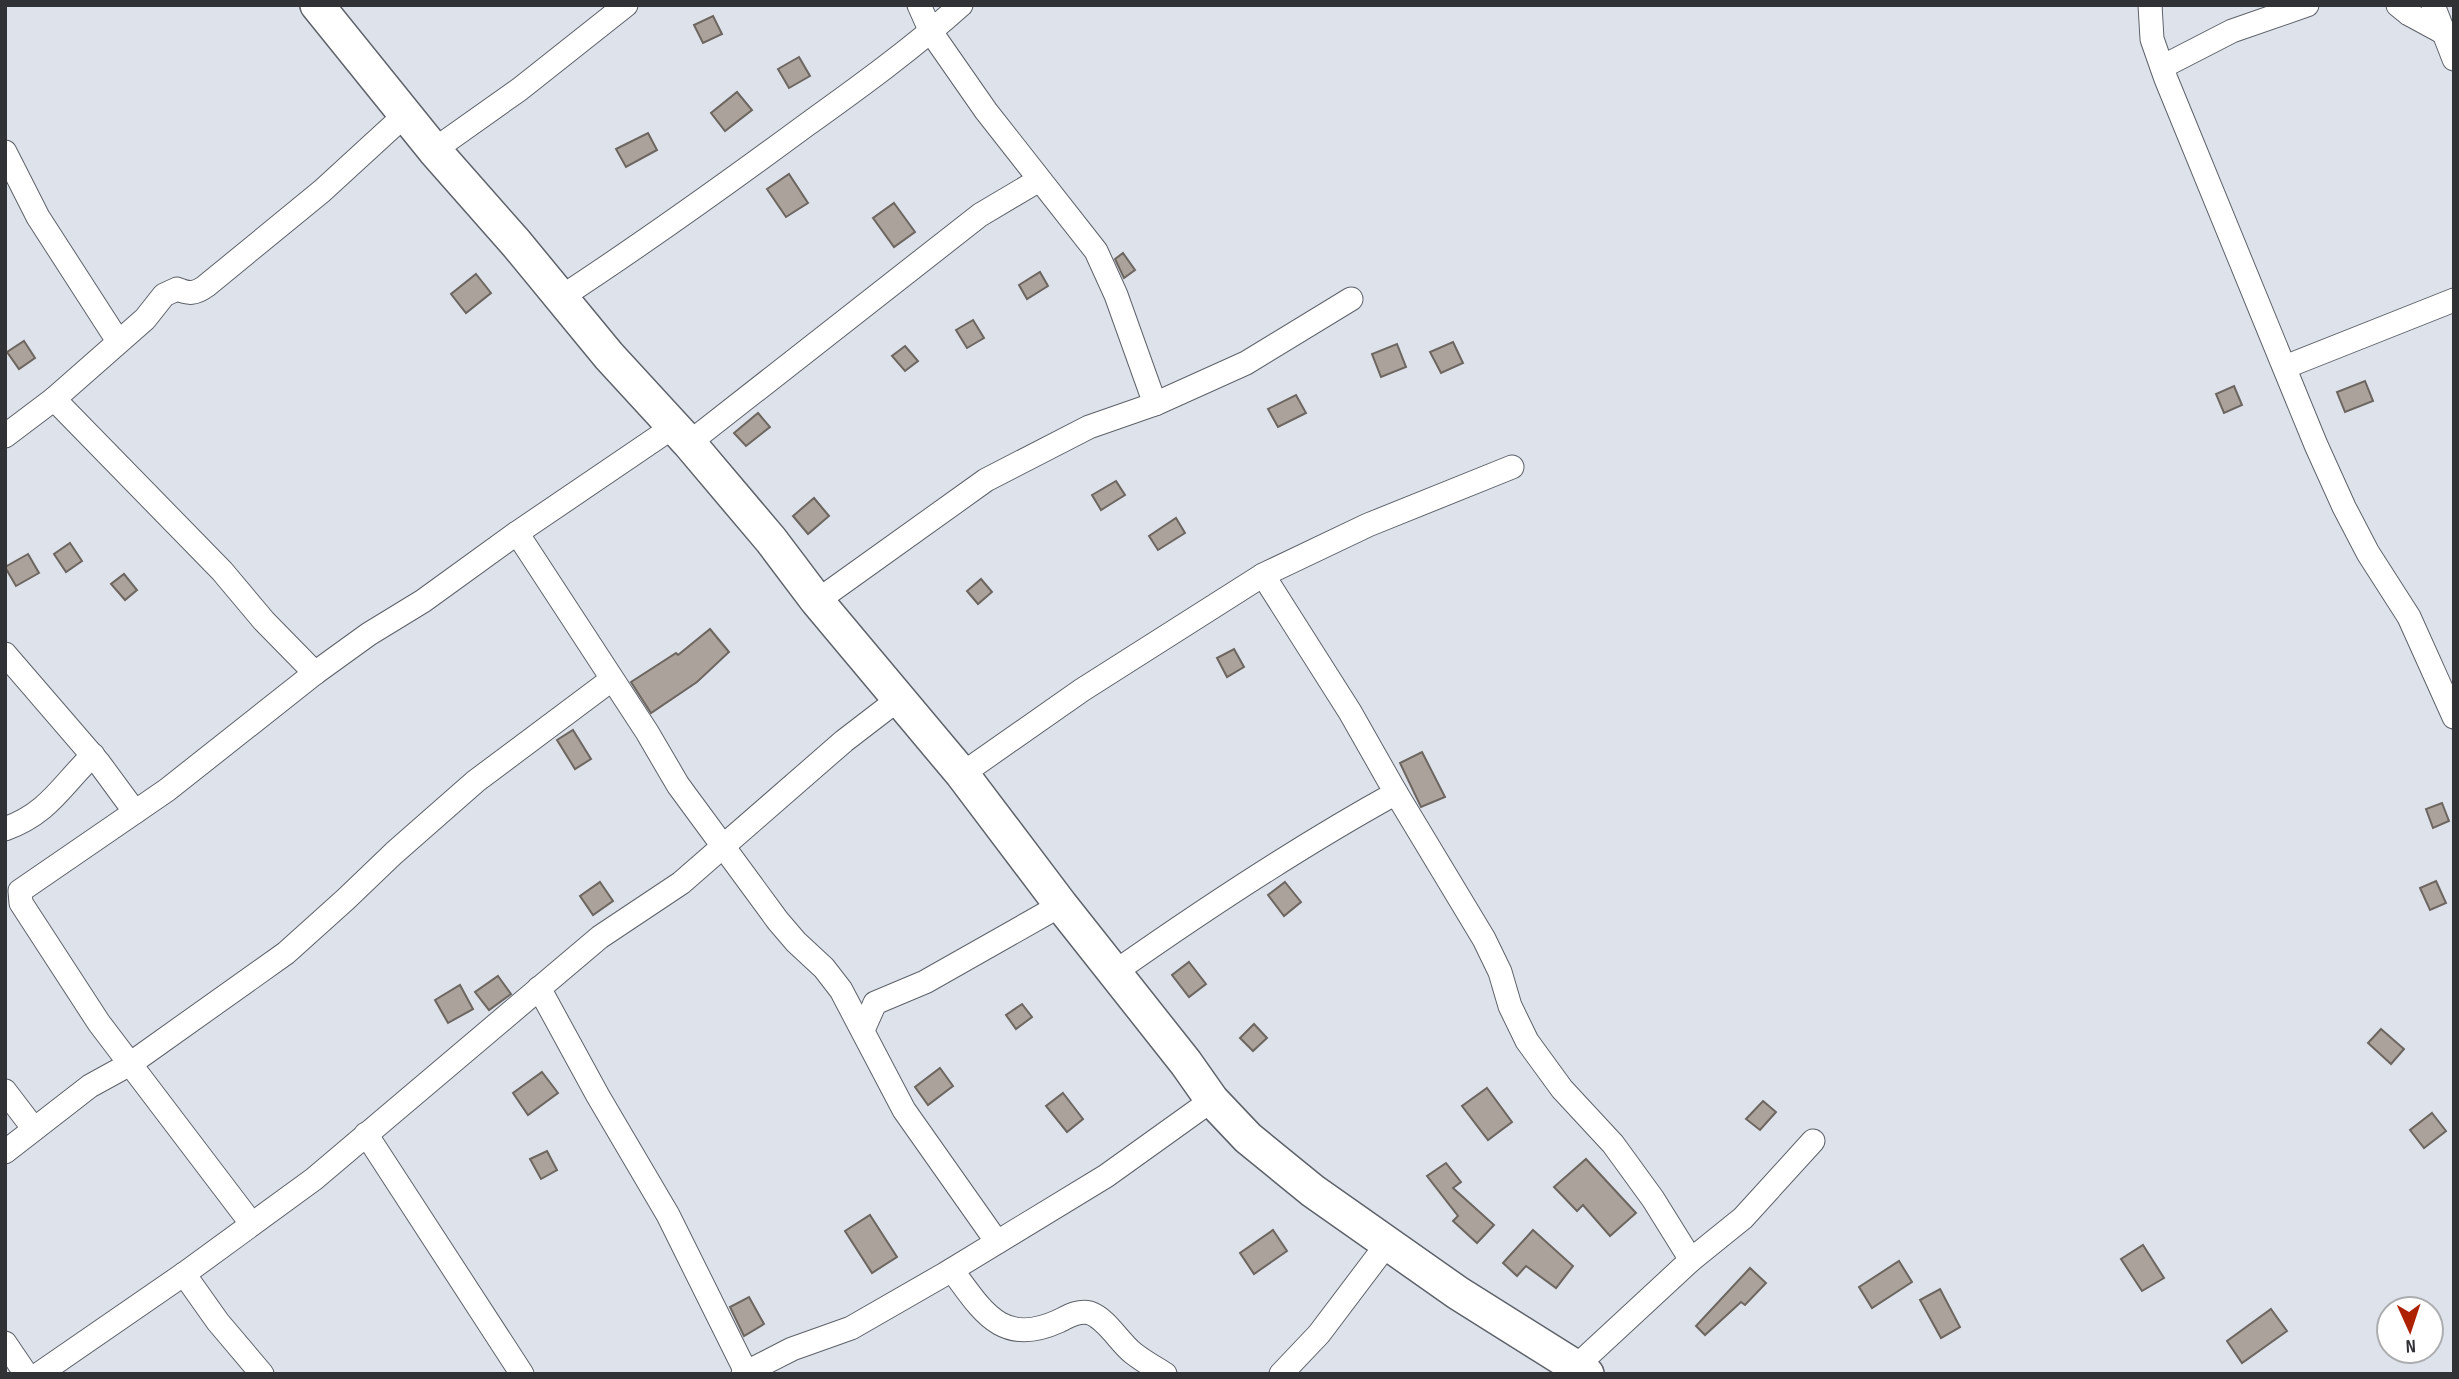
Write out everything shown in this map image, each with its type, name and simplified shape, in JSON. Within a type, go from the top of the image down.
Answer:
[{"type":"street","points":[[317,5],[434,150],[771,540],[817,601],[962,774],[1212,1100],[1273,1160],[1387,1244],[1576,1372],[1691,1260],[1743,1218],[1813,1141]]},
{"type":"street","points":[[434,150],[520,89],[626,5]]},
{"type":"street","points":[[919,5],[931,32],[986,111],[1096,251],[1125,317],[1155,404]]},
{"type":"street","points":[[560,298],[680,219],[931,32],[961,5]]},
{"type":"street","points":[[2150,5],[2152,39],[2162,67],[2344,507],[2368,553],[2409,617],[2454,717]]},
{"type":"street","points":[[2162,67],[2232,31],[2307,5]]},
{"type":"street","points":[[2398,5],[2451,49]]},
{"type":"street","points":[[2432,5],[2451,49]]},
{"type":"street","points":[[5,436],[54,399],[145,319],[170,291],[177,289],[188,293],[198,292],[206,286],[322,191],[406,114]]},
{"type":"street","points":[[5,152],[38,217],[118,341]]},
{"type":"street","points":[[251,1223],[99,1023],[21,903],[20,891],[203,763],[315,673],[369,634],[423,601],[517,533],[681,435],[980,215],[1039,180]]},
{"type":"street","points":[[817,601],[986,480],[1089,427],[1155,404],[1246,363],[1351,299]]},
{"type":"street","points":[[2285,367],[2454,300]]},
{"type":"street","points":[[54,399],[222,571],[264,621],[315,673]]},
{"type":"street","points":[[962,774],[1082,690],[1263,575],[1367,525],[1512,467]]},
{"type":"street","points":[[517,533],[647,732],[678,785],[778,921],[824,968],[841,990],[904,1110],[997,1242]]},
{"type":"street","points":[[1263,575],[1350,712],[1484,939],[1527,1041],[1562,1089],[1614,1144],[1691,1260]]},
{"type":"street","points":[[5,654],[93,755],[135,812]]},
{"type":"street","points":[[5,1152],[90,1086],[130,1064],[286,953],[476,781],[611,680]]},
{"type":"street","points":[[39,1374],[184,1274],[314,1179],[600,937],[681,883],[844,741],[900,698]]},
{"type":"street","points":[[5,829],[39,813],[93,755]]},
{"type":"street","points":[[1115,972],[1238,887],[1333,828],[1396,793]]},
{"type":"street","points":[[863,1030],[875,1003],[925,982],[1061,905]]},
{"type":"street","points":[[539,988],[598,1096],[668,1214],[744,1373],[792,1349],[851,1328],[952,1270],[1107,1176],[1212,1100]]},
{"type":"street","points":[[841,990],[875,1003]]},
{"type":"street","points":[[5,1091],[34,1129]]},
{"type":"street","points":[[366,1135],[522,1374]]},
{"type":"street","points":[[1281,1374],[1319,1334],[1387,1244]]},
{"type":"street","points":[[952,1270],[979,1306],[1003,1327],[1025,1331],[1047,1326],[1077,1312],[1089,1313],[1098,1318],[1133,1353],[1165,1374]]},
{"type":"street","points":[[184,1274],[218,1322],[262,1374]]},
{"type":"street","points":[[5,1343],[26,1374]]},
{"type":"building","points":[[713,16],[722,34],[703,43],[694,25]]},
{"type":"building","points":[[799,57],[810,76],[789,88],[778,69]]},
{"type":"building","points":[[737,92],[752,110],[725,131],[711,113]]},
{"type":"building","points":[[648,133],[657,150],[626,167],[616,149]]},
{"type":"building","points":[[789,174],[808,203],[786,217],[767,189]]},
{"type":"building","points":[[894,203],[915,232],[894,247],[873,218]]},
{"type":"building","points":[[1123,253],[1135,270],[1124,278],[1115,259]]},
{"type":"building","points":[[1040,272],[1048,286],[1027,299],[1019,285]]},
{"type":"building","points":[[476,274],[491,293],[466,313],[451,294]]},
{"type":"building","points":[[973,320],[984,338],[967,348],[956,330]]},
{"type":"building","points":[[24,341],[35,358],[19,369],[7,352]]},
{"type":"building","points":[[1453,342],[1463,363],[1441,373],[1430,352]]},
{"type":"building","points":[[1397,344],[1406,367],[1381,377],[1372,354]]},
{"type":"building","points":[[905,346],[918,361],[905,371],[892,356]]},
{"type":"building","points":[[2365,381],[2373,401],[2345,412],[2337,392]]},
{"type":"building","points":[[2234,386],[2242,405],[2224,413],[2216,394]]},
{"type":"building","points":[[1296,395],[1306,413],[1278,427],[1268,409]]},
{"type":"building","points":[[758,413],[770,427],[746,446],[734,433]]},
{"type":"building","points":[[1116,481],[1125,495],[1101,510],[1092,495]]},
{"type":"building","points":[[814,498],[829,516],[808,534],[793,516]]},
{"type":"building","points":[[1176,518],[1185,533],[1158,550],[1149,536]]},
{"type":"building","points":[[70,543],[82,561],[66,572],[54,554]]},
{"type":"building","points":[[28,554],[39,573],[16,586],[5,567]]},
{"type":"building","points":[[124,574],[137,590],[125,600],[111,584]]},
{"type":"building","points":[[981,579],[992,592],[978,604],[967,591]]},
{"type":"building","points":[[710,629],[729,652],[697,682],[651,713],[631,682],[676,653],[678,655]]},
{"type":"building","points":[[1234,649],[1244,667],[1227,677],[1217,658]]},
{"type":"building","points":[[573,730],[591,759],[575,769],[557,740]]},
{"type":"building","points":[[1422,752],[1445,797],[1421,807],[1400,763]]},
{"type":"building","points":[[2442,803],[2449,821],[2433,828],[2426,809]]},
{"type":"building","points":[[2436,881],[2446,903],[2430,910],[2420,888]]},
{"type":"building","points":[[600,882],[613,901],[593,915],[580,896]]},
{"type":"building","points":[[1285,882],[1301,902],[1284,916],[1268,895]]},
{"type":"building","points":[[1189,962],[1206,984],[1189,997],[1172,975]]},
{"type":"building","points":[[498,976],[511,994],[489,1010],[475,992]]},
{"type":"building","points":[[460,985],[473,1009],[448,1023],[435,1000]]},
{"type":"building","points":[[1022,1004],[1032,1017],[1016,1029],[1006,1015]]},
{"type":"building","points":[[1254,1024],[1267,1038],[1253,1051],[1240,1038]]},
{"type":"building","points":[[2381,1029],[2404,1049],[2391,1064],[2368,1043]]},
{"type":"building","points":[[940,1068],[953,1086],[928,1105],[915,1087]]},
{"type":"building","points":[[542,1072],[558,1093],[528,1115],[513,1093]]},
{"type":"building","points":[[1487,1088],[1512,1122],[1488,1140],[1462,1106]]},
{"type":"building","points":[[1063,1093],[1083,1119],[1067,1132],[1046,1106]]},
{"type":"building","points":[[1763,1101],[1776,1112],[1760,1130],[1746,1119]]},
{"type":"building","points":[[2432,1113],[2446,1131],[2424,1148],[2410,1130]]},
{"type":"building","points":[[547,1151],[557,1170],[541,1179],[530,1159]]},
{"type":"building","points":[[1586,1159],[1636,1213],[1610,1236],[1583,1205],[1577,1211],[1554,1187]]},
{"type":"building","points":[[1446,1163],[1461,1182],[1453,1188],[1494,1225],[1477,1243],[1453,1221],[1458,1216],[1427,1176]]},
{"type":"building","points":[[870,1215],[897,1257],[872,1273],[845,1231]]},
{"type":"building","points":[[1273,1230],[1287,1251],[1254,1274],[1240,1253]]},
{"type":"building","points":[[1533,1230],[1573,1266],[1556,1288],[1526,1266],[1517,1276],[1503,1263]]},
{"type":"building","points":[[2143,1245],[2164,1278],[2142,1291],[2121,1259]]},
{"type":"building","points":[[1899,1261],[1912,1282],[1872,1308],[1859,1287]]},
{"type":"building","points":[[1750,1268],[1766,1283],[1745,1305],[1741,1302],[1705,1335],[1696,1326]]},
{"type":"building","points":[[1940,1289],[1960,1327],[1941,1338],[1920,1300]]},
{"type":"building","points":[[749,1297],[764,1324],[744,1336],[730,1307]]},
{"type":"building","points":[[2271,1309],[2287,1331],[2242,1363],[2227,1341]]}]
